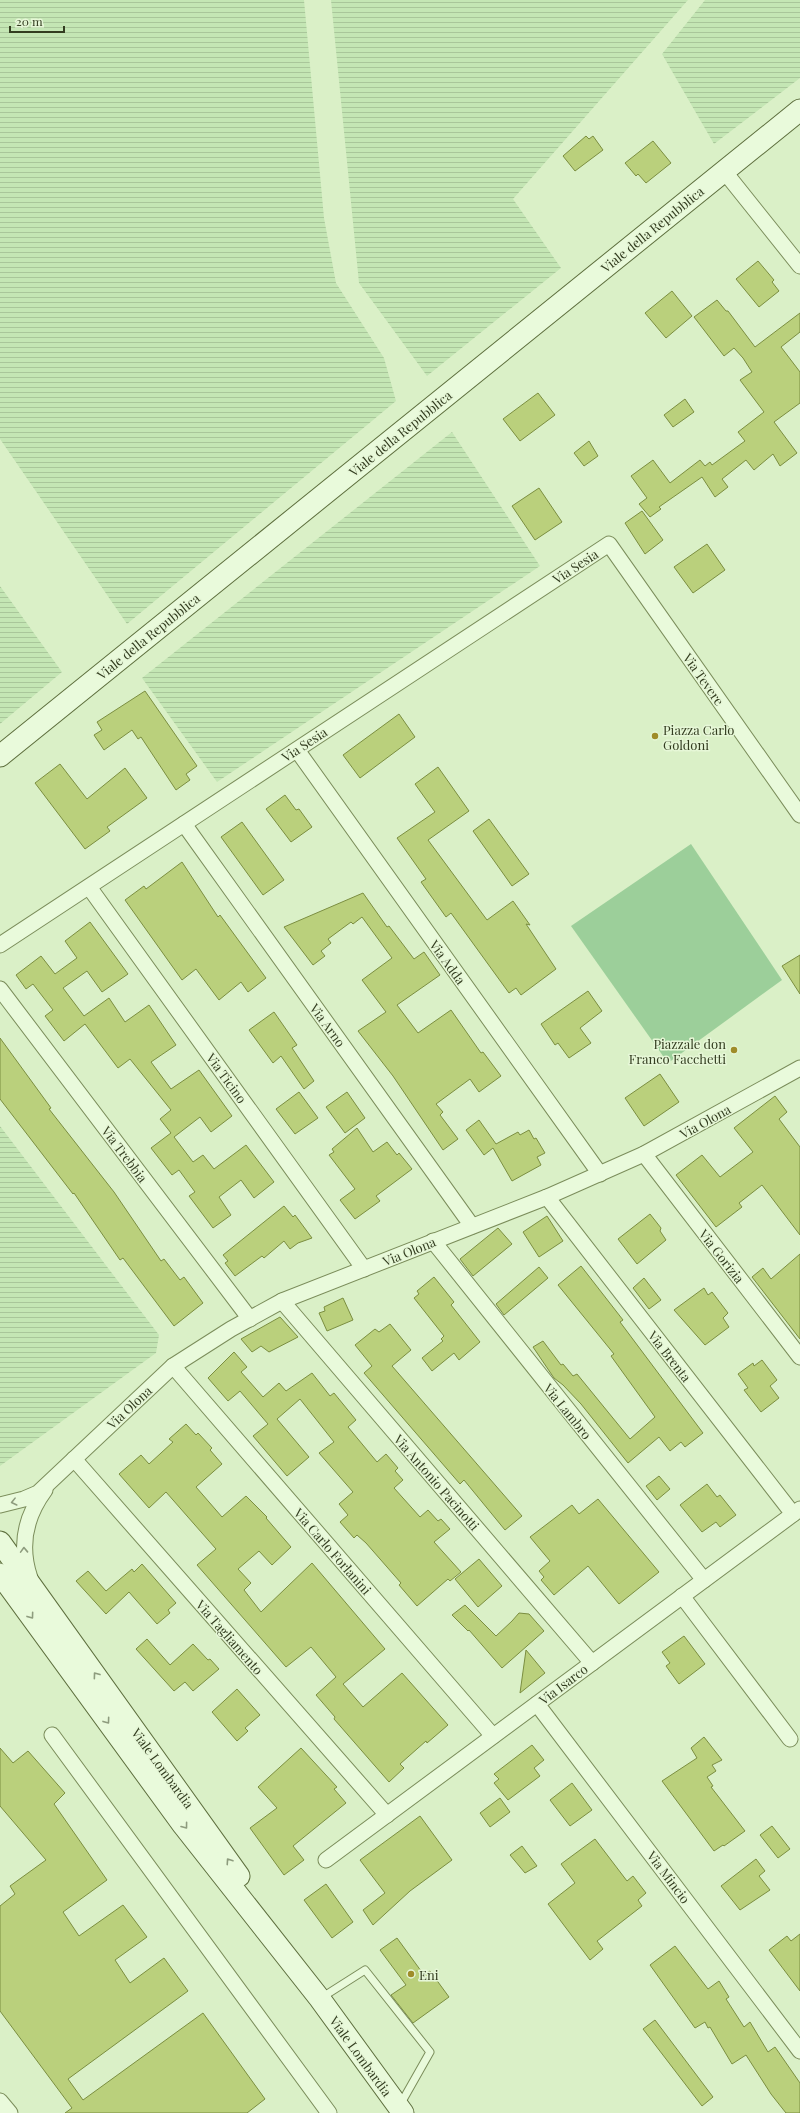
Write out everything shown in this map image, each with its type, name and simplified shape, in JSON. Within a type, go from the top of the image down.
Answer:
[{"type":"main road","name":"Viale della Repubblica","points":[[0,756],[800,110]]},
{"type":"main road","name":"Viale Lombardia","points":[[0,1542],[200,1819],[320,1998],[401,2110]]},
{"type":"main road","name":"Viale Lombardia","points":[[3,1581],[183,1825],[320,1998]]},
{"type":"street","points":[[724,171],[800,266]]},
{"type":"street","name":"Via Sesia","points":[[0,945],[609,544]]},
{"type":"street","name":"Via Tevere","points":[[609,544],[800,815]]},
{"type":"street","name":"Via Adda","points":[[297,750],[600,1174]]},
{"type":"street","name":"Via Arno","points":[[184,824],[472,1226]]},
{"type":"street","name":"Via Ticino","points":[[89,887],[364,1269]]},
{"type":"street","name":"Via Trebbia","points":[[0,989],[250,1319]]},
{"type":"street","name":"Via Olona","points":[[0,1505],[24,1499],[38,1492],[50,1483],[173,1366],[282,1301],[547,1197],[600,1174],[644,1154],[800,1068]]},
{"type":"street","name":"Via Gorizia","points":[[644,1154],[800,1357]]},
{"type":"street","name":"Via Brenta","points":[[547,1197],[796,1511]]},
{"type":"street","name":"Via Lambro","points":[[433,1241],[704,1580]]},
{"type":"street","name":"Via Antonio Pacinotti","points":[[282,1301],[592,1663]]},
{"type":"street","name":"Via Carlo Forlanini","points":[[173,1366],[494,1736]]},
{"type":"street","name":"Via Tagliamento","points":[[74,1459],[387,1815]]},
{"type":"street","name":"Via Olona","points":[[33,1587],[26,1567],[24,1537],[31,1511],[50,1483]]},
{"type":"street","name":"Via Isarco","points":[[326,1860],[796,1511]]},
{"type":"street","points":[[682,1596],[790,1739]]},
{"type":"street","name":"Via Mincio","points":[[537,1704],[800,2050]]},
{"type":"street","points":[[52,1735],[329,2113]]},
{"type":"street","points":[[0,2101],[10,2113]]},
{"type":"lane","points":[[320,1998],[365,1970],[430,2052],[401,2110]]},
{"type":"green space","points":[[0,0],[304,0],[324,218],[336,283],[384,358],[396,401],[127,624],[0,439]]},
{"type":"green space","points":[[331,0],[688,0],[513,199],[561,268],[427,376],[359,283]]},
{"type":"green space","points":[[705,0],[800,0],[800,78],[714,144],[662,54]]},
{"type":"green space","points":[[452,432],[540,566],[217,782],[142,678]]},
{"type":"green space","points":[[0,586],[62,672],[0,724]]},
{"type":"green space","points":[[691,844],[782,980],[668,1063],[571,926]]},
{"type":"green space","points":[[0,1126],[159,1335],[156,1353],[0,1466]]},
{"type":"building","points":[[586,136],[589,139],[593,136],[603,150],[575,171],[563,156]]},
{"type":"building","points":[[653,141],[671,163],[646,183],[638,174],[636,176],[625,163]]},
{"type":"building","points":[[758,261],[774,280],[772,282],[779,291],[759,307],[736,279]]},
{"type":"building","points":[[672,291],[692,316],[666,338],[645,313]]},
{"type":"building","points":[[717,300],[726,311],[728,311],[755,347],[800,313],[800,332],[781,347],[800,372],[800,403],[774,422],[797,453],[780,466],[773,454],[754,470],[746,460],[722,479],[728,487],[715,497],[702,477],[659,507],[661,509],[650,517],[639,504],[647,498],[631,476],[653,460],[670,483],[700,460],[705,466],[710,462],[712,465],[745,441],[738,432],[764,412],[740,380],[752,372],[743,358],[734,348],[724,356],[694,317]]},
{"type":"building","points":[[538,393],[555,415],[520,441],[503,419]]},
{"type":"building","points":[[685,399],[694,412],[673,427],[664,415]]},
{"type":"building","points":[[589,441],[598,456],[584,466],[574,453]]},
{"type":"building","points":[[539,488],[562,522],[535,540],[512,506]]},
{"type":"building","points":[[642,511],[663,540],[645,554],[625,523]]},
{"type":"building","points":[[707,544],[725,570],[693,593],[674,567]]},
{"type":"building","points":[[145,691],[197,766],[186,774],[190,780],[176,790],[141,737],[138,739],[132,730],[104,750],[94,735],[102,730],[97,722]]},
{"type":"building","points":[[399,714],[415,737],[360,778],[343,755]]},
{"type":"building","points":[[60,764],[87,799],[125,768],[147,798],[107,827],[110,831],[85,849],[35,783]]},
{"type":"building","points":[[438,767],[469,811],[428,840],[487,920],[513,901],[530,925],[526,924],[556,969],[521,995],[516,988],[509,993],[451,913],[446,917],[421,882],[426,879],[397,838],[435,812],[415,784]]},
{"type":"building","points":[[285,795],[296,810],[299,809],[312,827],[291,842],[266,809]]},
{"type":"building","points":[[489,819],[529,874],[512,886],[473,831]]},
{"type":"building","points":[[242,822],[284,880],[263,895],[221,837]]},
{"type":"building","points":[[182,862],[218,917],[220,915],[266,978],[248,992],[241,982],[219,1000],[196,969],[182,980],[125,900],[144,886],[146,889]]},
{"type":"building","points":[[363,893],[387,927],[389,926],[414,959],[424,952],[440,975],[397,1005],[418,1033],[451,1010],[481,1053],[483,1052],[501,1076],[479,1092],[470,1079],[436,1104],[443,1112],[440,1115],[458,1139],[443,1150],[393,1076],[358,1031],[386,1012],[362,980],[392,958],[362,917],[353,924],[351,922],[328,939],[331,943],[321,951],[325,956],[313,965],[284,927]]},
{"type":"building","points":[[90,922],[128,974],[102,992],[87,971],[63,988],[84,1016],[109,998],[125,1022],[149,1005],[176,1045],[151,1062],[171,1089],[199,1070],[232,1116],[211,1132],[200,1117],[174,1137],[193,1162],[203,1155],[214,1169],[246,1145],[274,1182],[254,1198],[241,1180],[219,1197],[231,1215],[213,1228],[189,1196],[195,1192],[179,1170],[172,1175],[151,1148],[171,1133],[160,1119],[171,1110],[130,1059],[118,1068],[85,1024],[64,1041],[45,1016],[53,1010],[33,984],[26,989],[16,975],[41,956],[55,974],[77,958],[65,941]]},
{"type":"building","points":[[800,955],[800,994],[782,966]]},
{"type":"building","points":[[588,991],[602,1011],[580,1028],[591,1043],[569,1058],[558,1043],[555,1045],[541,1024]]},
{"type":"building","points":[[274,1012],[297,1045],[292,1048],[314,1081],[304,1089],[281,1056],[273,1063],[249,1030]]},
{"type":"building","points":[[0,1038],[51,1108],[49,1109],[114,1192],[161,1261],[164,1259],[180,1280],[184,1277],[203,1303],[174,1326],[123,1258],[120,1260],[74,1193],[73,1194],[0,1099]]},
{"type":"building","points":[[660,1074],[679,1102],[644,1126],[625,1098]]},
{"type":"building","points":[[299,1092],[318,1118],[295,1134],[276,1109]]},
{"type":"building","points":[[347,1092],[365,1118],[345,1133],[326,1107]]},
{"type":"building","points":[[775,1096],[787,1112],[779,1119],[800,1147],[800,1235],[762,1185],[739,1203],[742,1207],[716,1227],[676,1175],[702,1155],[720,1177],[753,1152],[734,1128]]},
{"type":"building","points":[[479,1120],[496,1144],[518,1132],[520,1135],[529,1130],[545,1153],[537,1157],[541,1165],[512,1181],[493,1148],[484,1155],[466,1130]]},
{"type":"building","points":[[357,1128],[373,1152],[387,1142],[397,1155],[399,1153],[412,1169],[376,1196],[380,1201],[355,1219],[340,1200],[355,1189],[329,1155],[334,1152],[332,1149]]},
{"type":"building","points":[[284,1206],[293,1217],[295,1215],[312,1238],[298,1243],[290,1249],[284,1241],[264,1258],[262,1256],[235,1276],[225,1263],[228,1261],[223,1255]]},
{"type":"building","points":[[650,1214],[661,1228],[660,1231],[666,1240],[637,1264],[618,1239]]},
{"type":"building","points":[[547,1216],[563,1241],[539,1257],[523,1232]]},
{"type":"building","points":[[498,1228],[512,1244],[473,1276],[460,1259]]},
{"type":"building","points":[[800,1254],[800,1339],[752,1277],[763,1268],[771,1279]]},
{"type":"building","points":[[581,1266],[623,1320],[620,1322],[703,1433],[685,1447],[681,1442],[670,1451],[659,1437],[628,1463],[581,1404],[563,1385],[554,1378],[533,1347],[543,1341],[561,1365],[563,1364],[573,1376],[577,1374],[630,1439],[655,1417],[611,1356],[614,1354],[558,1285]]},
{"type":"building","points":[[539,1267],[548,1278],[504,1315],[496,1304]]},
{"type":"building","points":[[434,1277],[454,1302],[451,1305],[480,1342],[459,1360],[454,1353],[432,1371],[422,1358],[443,1341],[441,1339],[444,1336],[414,1298],[419,1294],[417,1291]]},
{"type":"building","points":[[644,1278],[661,1300],[649,1309],[633,1288]]},
{"type":"building","points":[[704,1288],[708,1295],[712,1292],[728,1313],[723,1318],[729,1327],[705,1345],[674,1310]]},
{"type":"building","points":[[343,1298],[353,1320],[327,1331],[319,1313],[325,1311],[324,1307]]},
{"type":"building","points":[[280,1317],[298,1337],[269,1352],[261,1346],[252,1352],[241,1339]]},
{"type":"building","points":[[390,1324],[411,1350],[392,1366],[522,1516],[505,1530],[464,1480],[460,1484],[364,1373],[372,1366],[355,1345],[375,1329],[379,1332]]},
{"type":"building","points":[[234,1352],[247,1367],[241,1372],[263,1397],[279,1383],[286,1391],[312,1373],[330,1396],[334,1393],[356,1420],[348,1427],[377,1462],[386,1454],[398,1468],[395,1471],[403,1480],[394,1488],[420,1517],[428,1510],[438,1521],[441,1519],[450,1529],[434,1542],[461,1572],[450,1581],[448,1579],[417,1606],[399,1585],[401,1583],[366,1543],[357,1535],[354,1538],[340,1522],[348,1515],[339,1504],[353,1492],[319,1453],[334,1442],[300,1399],[277,1419],[309,1457],[287,1476],[253,1436],[268,1424],[240,1391],[228,1401],[208,1378]]},
{"type":"building","points":[[762,1360],[777,1380],[770,1386],[779,1398],[761,1412],[744,1390],[748,1388],[738,1374],[753,1363],[754,1366]]},
{"type":"building","points":[[186,1424],[196,1435],[198,1433],[212,1448],[210,1450],[222,1464],[196,1487],[222,1517],[246,1496],[267,1517],[266,1518],[291,1547],[272,1565],[259,1551],[238,1569],[251,1583],[244,1590],[261,1612],[312,1563],[385,1649],[343,1684],[363,1707],[402,1673],[448,1725],[427,1743],[426,1741],[400,1764],[404,1768],[389,1782],[334,1719],[335,1717],[316,1695],[336,1677],[311,1647],[286,1667],[197,1565],[216,1549],[166,1492],[149,1508],[119,1474],[141,1455],[149,1464],[173,1442],[169,1439]]},
{"type":"building","points":[[659,1476],[670,1489],[657,1500],[646,1486]]},
{"type":"building","points":[[707,1484],[717,1497],[720,1495],[736,1515],[720,1527],[716,1522],[702,1532],[680,1505]]},
{"type":"building","points":[[598,1499],[659,1572],[619,1604],[588,1566],[554,1595],[541,1580],[544,1577],[539,1571],[550,1561],[530,1537],[572,1505],[579,1514]]},
{"type":"building","points":[[479,1559],[502,1586],[478,1607],[455,1579]]},
{"type":"building","points":[[142,1564],[176,1603],[168,1610],[170,1613],[157,1624],[129,1592],[106,1614],[76,1581],[88,1571],[106,1591],[132,1569],[134,1572]]},
{"type":"building","points":[[465,1605],[496,1636],[519,1613],[529,1614],[544,1631],[502,1668],[469,1630],[468,1631],[452,1615]]},
{"type":"building","points":[[684,1636],[705,1664],[679,1684],[666,1666],[670,1663],[662,1652]]},
{"type":"building","points":[[147,1639],[170,1665],[193,1644],[219,1669],[193,1691],[185,1682],[174,1691],[136,1649]]},
{"type":"building","points":[[526,1650],[545,1673],[520,1693]]},
{"type":"building","points":[[237,1689],[260,1715],[245,1728],[248,1731],[237,1741],[212,1712]]},
{"type":"building","points":[[704,1737],[722,1760],[712,1765],[716,1771],[707,1777],[713,1786],[711,1787],[745,1831],[724,1846],[723,1845],[714,1851],[662,1781],[697,1758],[691,1748]]},
{"type":"building","points":[[532,1745],[544,1760],[534,1768],[540,1776],[508,1800],[494,1783],[499,1779],[494,1774]]},
{"type":"building","points":[[0,1748],[13,1763],[28,1751],[65,1793],[54,1804],[107,1880],[63,1912],[79,1936],[123,1905],[147,1937],[115,1960],[130,1983],[164,1958],[188,1991],[68,2079],[83,2100],[203,2013],[265,2099],[247,2113],[65,2113],[72,2108],[0,2011],[0,1906],[15,1894],[10,1886],[46,1860],[0,1806]]},
{"type":"building","points":[[301,1748],[337,1787],[334,1789],[346,1803],[293,1846],[304,1860],[284,1875],[250,1828],[277,1808],[258,1787]]},
{"type":"building","points":[[572,1783],[592,1810],[570,1826],[550,1800]]},
{"type":"building","points":[[500,1798],[510,1812],[490,1827],[480,1813]]},
{"type":"building","points":[[420,1816],[452,1860],[410,1891],[373,1925],[363,1910],[385,1893],[360,1860]]},
{"type":"building","points":[[772,1826],[790,1849],[778,1858],[760,1835]]},
{"type":"building","points":[[595,1839],[627,1881],[633,1876],[646,1893],[638,1900],[642,1906],[597,1941],[603,1949],[590,1960],[548,1904],[575,1883],[561,1864]]},
{"type":"building","points":[[522,1846],[537,1866],[525,1873],[510,1855]]},
{"type":"building","points":[[756,1859],[765,1871],[759,1876],[770,1890],[740,1910],[721,1886]]},
{"type":"building","points":[[326,1884],[353,1922],[332,1938],[304,1900]]},
{"type":"building","points":[[800,1934],[800,1991],[769,1950],[787,1936],[791,1941]]},
{"type":"building","points":[[397,1938],[424,1975],[430,1971],[449,1997],[413,2023],[391,1995],[406,1985],[380,1950]]},
{"type":"building","points":[[675,1946],[708,1989],[719,1981],[729,1997],[726,1999],[744,2027],[750,2022],[768,2052],[775,2047],[800,2083],[800,2113],[786,2113],[771,2094],[746,2055],[732,2064],[710,2027],[708,2028],[705,2022],[695,2028],[650,1965]]},
{"type":"building","points":[[655,2020],[713,2097],[702,2106],[643,2029]]},
{"type":"place","name":"Piazza Carlo Goldoni","points":[[655,736]]},
{"type":"place","name":"Piazzale don Franco Facchetti","points":[[734,1050]]},
{"type":"place","name":"Eni","points":[[411,1974]]}]
